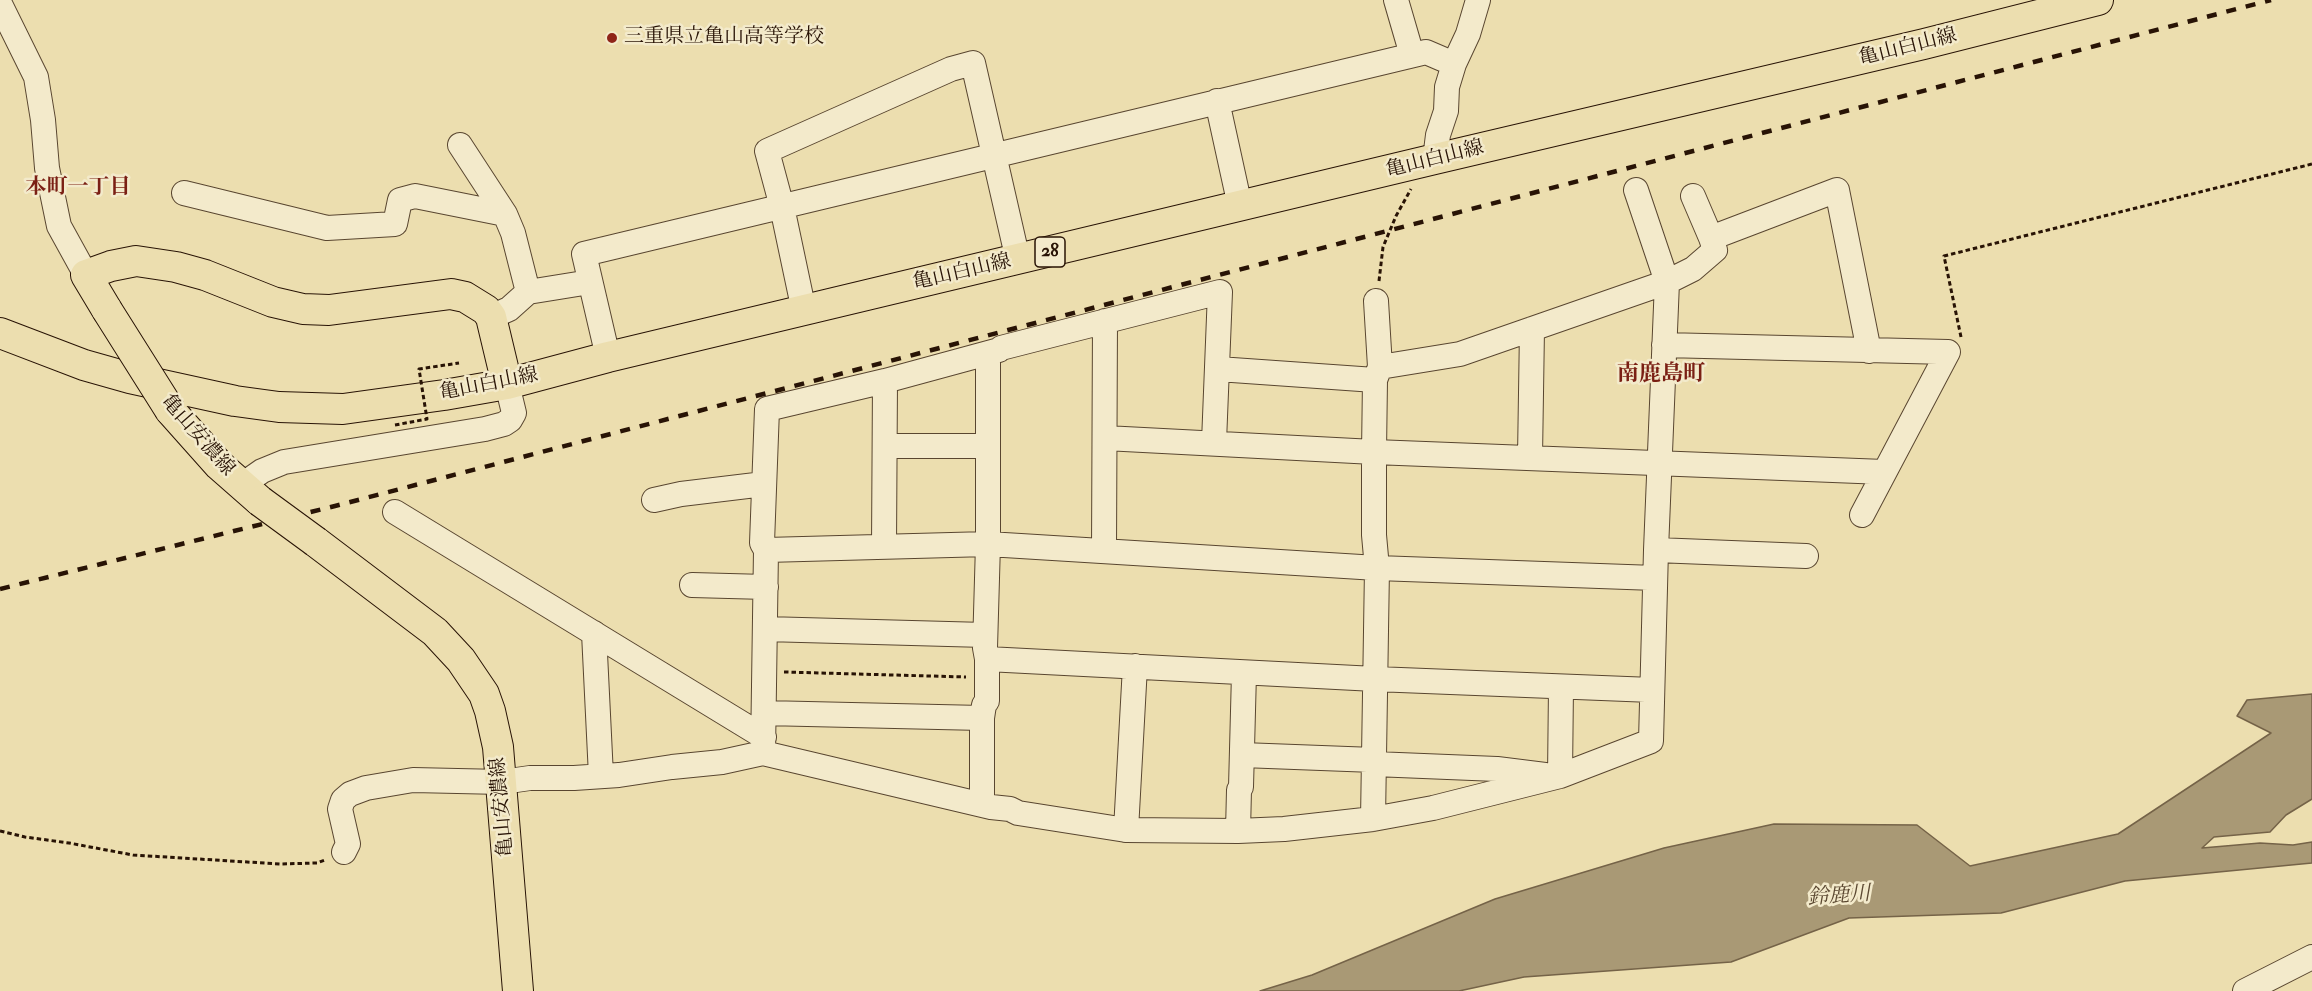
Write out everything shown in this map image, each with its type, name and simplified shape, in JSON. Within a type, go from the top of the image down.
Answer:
[{"type":"main road","name":"亀山白山線","points":[[0,333],[84,365],[130,378],[235,401],[279,407],[343,409],[507,384],[608,357],[1924,44],[2098,0]]},
{"type":"main road","points":[[86,275],[111,266],[136,261],[176,267],[205,275],[273,302],[303,309],[328,310],[451,294],[465,297],[486,310],[491,317],[507,384]]},
{"type":"main road","name":"亀山安濃線","points":[[86,275],[170,410],[219,465],[251,493],[435,632],[461,660],[483,694],[490,711],[498,747],[518,991]]},
{"type":"street","points":[[1396,0],[1412,55]]},
{"type":"street","points":[[1435,159],[1438,135],[1446,111],[1447,87],[1454,64],[1468,34],[1478,0]]},
{"type":"street","points":[[0,4],[36,77],[47,168],[59,226],[86,275]]},
{"type":"street","points":[[608,357],[584,254],[1412,55],[1426,52],[1454,64]]},
{"type":"street","points":[[804,311],[782,207],[767,151],[951,69],[973,63],[1018,260]]},
{"type":"street","points":[[1217,101],[1240,206]]},
{"type":"street","points":[[460,146],[505,214],[513,233],[528,292]]},
{"type":"street","points":[[395,512],[764,735],[991,807],[1126,830],[1284,829],[1373,819],[1433,808],[1560,776],[1651,741],[1667,282],[1636,190]]},
{"type":"street","points":[[1711,238],[1837,190],[1869,351]]},
{"type":"street","points":[[184,193],[327,228],[395,224],[400,200],[415,196],[505,214]]},
{"type":"street","points":[[1218,369],[1377,373],[1460,354],[1667,282],[1694,268],[1715,249],[1692,196]]},
{"type":"street","points":[[491,317],[509,309],[528,292],[590,282]]},
{"type":"street","points":[[764,735],[766,550],[762,543],[767,409],[885,381],[1001,348],[1220,292],[1214,442]]},
{"type":"street","points":[[1373,819],[1377,568],[1374,535],[1376,301]]},
{"type":"street","points":[[1104,550],[1105,321]]},
{"type":"street","points":[[1530,457],[1532,329]]},
{"type":"street","points":[[1664,345],[1948,352],[1862,515]]},
{"type":"street","points":[[982,804],[982,718],[987,701],[985,635],[988,544],[988,353]]},
{"type":"street","points":[[884,546],[885,381]]},
{"type":"street","points":[[251,493],[262,471],[284,462],[504,424],[514,413],[507,384]]},
{"type":"street","points":[[1105,438],[1374,452],[1884,472]]},
{"type":"street","points":[[885,446],[988,446]]},
{"type":"street","points":[[654,500],[681,494],[764,484]]},
{"type":"street","points":[[766,550],[988,544],[1377,568],[1655,578]]},
{"type":"street","points":[[1656,550],[1806,556]]},
{"type":"street","points":[[692,585],[766,587]]},
{"type":"street","points":[[765,630],[985,635]]},
{"type":"street","points":[[594,633],[601,776]]},
{"type":"street","points":[[987,668],[1135,666],[1244,673],[1652,690]]},
{"type":"street","points":[[1126,830],[1135,666]]},
{"type":"street","points":[[1238,831],[1244,673]]},
{"type":"street","points":[[1560,776],[1561,687]]},
{"type":"street","points":[[346,848],[340,809],[343,800],[350,794],[366,788],[413,780],[502,788],[530,778],[601,776],[722,762],[764,735],[982,718]]},
{"type":"street","points":[[1242,756],[1497,769],[1560,776]]},
{"type":"street","points":[[2245,991],[2312,957]]},
{"type":"path","points":[[1948,352],[1961,338],[1944,256],[2312,164]]},
{"type":"path","points":[[1376,301],[1383,247],[1411,189],[1407,167]]},
{"type":"path","points":[[395,424],[427,419],[419,369],[459,363]]},
{"type":"path","points":[[764,672],[987,668]]},
{"type":"path","points":[[0,831],[133,855],[280,864],[317,863],[346,848]]},
{"type":"water","name":"鈴鹿川","points":[[2312,694],[2312,799],[2286,815],[2270,832],[2214,837],[2202,848],[2260,843],[2293,845],[2312,842],[2312,863],[2125,881],[2001,913],[1849,918],[1731,962],[1524,977],[1459,991],[1260,991],[1312,975],[1495,899],[1664,848],[1774,824],[1917,825],[1970,866],[2118,834],[2271,733],[2237,716],[2247,700]]},
{"type":"railway","points":[[0,589],[335,506],[2271,0]]},
{"type":"place","name":"三重県立亀山高等学校","points":[[612,38]]},
{"type":"district","name":"本町一丁目","points":[[78,188]]},
{"type":"district","name":"南鹿島町","points":[[1661,375]]}]
